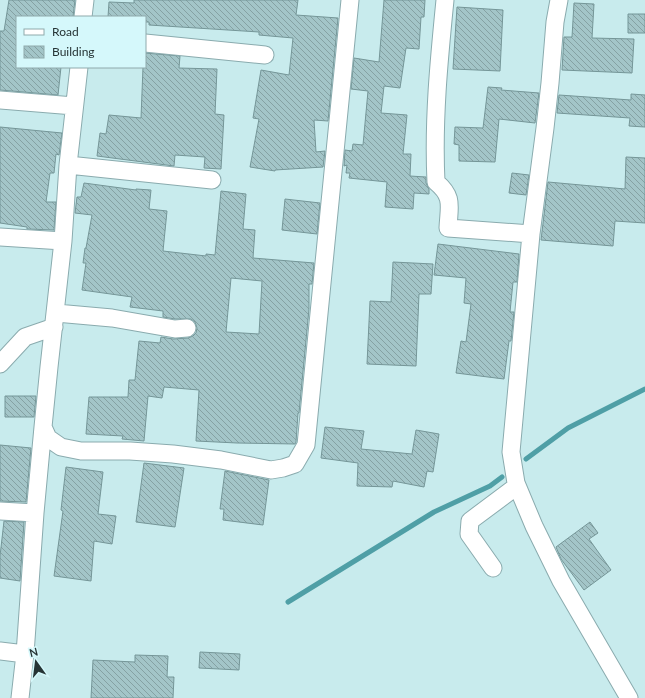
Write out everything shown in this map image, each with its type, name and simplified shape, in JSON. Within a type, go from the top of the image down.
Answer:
[{"type":"street","points":[[83,16],[85,0]]},
{"type":"street","points":[[43,427],[48,438],[61,447],[81,451],[130,451],[173,454],[221,460],[271,470],[284,468],[295,464],[306,445],[350,0]]},
{"type":"street","points":[[445,0],[439,56],[434,148],[436,182],[443,188],[449,198],[448,228],[531,234]]},
{"type":"street","points":[[559,0],[555,22],[545,128],[531,234],[511,452],[517,486],[534,526],[561,581],[629,698]]},
{"type":"street","points":[[146,43],[265,55]]},
{"type":"street","points":[[20,698],[25,654],[35,513],[48,367],[55,320],[63,241],[68,165],[79,68]]},
{"type":"street","points":[[0,100],[74,106]]},
{"type":"street","points":[[68,165],[212,180]]},
{"type":"street","points":[[0,237],[63,241]]},
{"type":"street","points":[[0,364],[25,337],[55,320],[112,318],[175,329],[187,328]]},
{"type":"street","points":[[493,568],[469,534],[470,521],[517,486]]},
{"type":"street","points":[[0,510],[35,513]]},
{"type":"street","points":[[0,651],[25,654]]},
{"type":"building","points":[[9,0],[75,0],[73,16],[16,16],[16,68],[61,68],[58,95],[0,90],[0,31],[4,31]]},
{"type":"building","points":[[134,0],[298,0],[296,15],[338,18],[328,121],[314,120],[316,152],[325,151],[323,167],[275,171],[250,167],[259,119],[253,118],[261,70],[289,75],[293,38],[259,35],[259,32],[149,25],[149,22],[146,22],[146,16],[108,16],[109,2],[134,3]]},
{"type":"building","points":[[384,0],[425,0],[424,17],[421,17],[419,49],[406,48],[400,88],[384,86],[381,113],[407,115],[403,154],[411,154],[410,176],[426,177],[426,183],[429,189],[429,194],[414,193],[413,209],[385,207],[387,182],[349,178],[350,173],[346,173],[347,165],[344,166],[345,150],[352,151],[353,144],[363,145],[368,91],[351,89],[354,58],[379,62]]},
{"type":"building","points":[[574,3],[594,4],[592,38],[634,39],[632,73],[562,70],[564,37],[572,37]]},
{"type":"building","points":[[457,7],[503,10],[500,71],[453,69]]},
{"type":"building","points":[[628,14],[645,14],[645,33],[628,33]]},
{"type":"building","points":[[146,53],[180,56],[179,68],[217,69],[215,114],[224,115],[221,169],[204,168],[205,157],[175,155],[174,166],[97,156],[100,133],[106,134],[109,115],[141,118],[143,68],[146,68]]},
{"type":"building","points":[[488,87],[502,88],[501,90],[539,93],[535,123],[499,119],[495,162],[459,161],[459,145],[454,144],[455,127],[483,128]]},
{"type":"building","points":[[631,94],[645,95],[645,127],[629,126],[630,118],[557,113],[559,95],[631,100]]},
{"type":"building","points":[[0,127],[62,133],[59,155],[56,154],[54,173],[50,173],[46,202],[56,202],[54,230],[27,229],[27,227],[0,223]]},
{"type":"building","points":[[626,157],[645,158],[645,223],[615,221],[613,246],[541,240],[548,182],[625,189]]},
{"type":"building","points":[[512,173],[529,175],[526,195],[509,193]]},
{"type":"building","points":[[84,183],[136,190],[151,190],[149,209],[167,211],[163,251],[206,256],[206,254],[215,255],[221,191],[246,194],[243,229],[255,230],[253,258],[314,263],[312,284],[309,284],[309,309],[295,444],[196,441],[199,390],[164,387],[162,398],[148,396],[144,441],[122,439],[123,436],[86,434],[89,397],[128,397],[129,380],[135,380],[139,341],[160,343],[161,337],[173,339],[188,338],[196,333],[197,328],[195,322],[191,319],[163,317],[163,311],[130,307],[132,297],[82,290],[86,263],[83,263],[85,248],[92,215],[75,213],[77,197],[81,197]],"holes":[[[231,278],[262,281],[259,334],[226,332]]]},
{"type":"building","points":[[285,199],[320,203],[317,234],[282,230]]},
{"type":"building","points":[[438,244],[519,254],[517,282],[513,282],[510,312],[514,312],[511,341],[509,341],[504,379],[456,373],[461,341],[466,342],[471,304],[464,303],[466,278],[434,275]]},
{"type":"building","points":[[393,262],[433,264],[431,294],[419,294],[416,366],[367,364],[370,301],[391,302]]},
{"type":"building","points":[[5,396],[36,396],[34,417],[5,417]]},
{"type":"building","points":[[325,427],[364,431],[361,449],[412,454],[416,430],[439,434],[433,472],[427,471],[424,487],[393,481],[392,487],[357,486],[358,463],[321,458]]},
{"type":"building","points":[[0,445],[31,448],[26,502],[0,501]]},
{"type":"building","points":[[144,463],[184,468],[175,527],[136,522]]},
{"type":"building","points":[[66,467],[103,472],[98,514],[116,516],[112,544],[94,541],[91,581],[54,576],[63,511],[61,510]]},
{"type":"building","points":[[225,471],[269,480],[263,525],[223,520],[224,509],[220,509]]},
{"type":"building","points":[[4,521],[24,522],[20,581],[0,578],[0,556]]},
{"type":"building","points":[[590,522],[598,533],[589,539],[611,570],[584,590],[561,559],[556,547]]},
{"type":"building","points":[[200,652],[240,654],[239,670],[199,668]]},
{"type":"building","points":[[135,655],[168,656],[167,677],[174,677],[173,698],[91,698],[93,660],[135,662]]},
{"type":"waterway","points":[[526,459],[568,428],[645,389]]},
{"type":"waterway","points":[[288,602],[434,512],[490,486],[502,477]]}]
